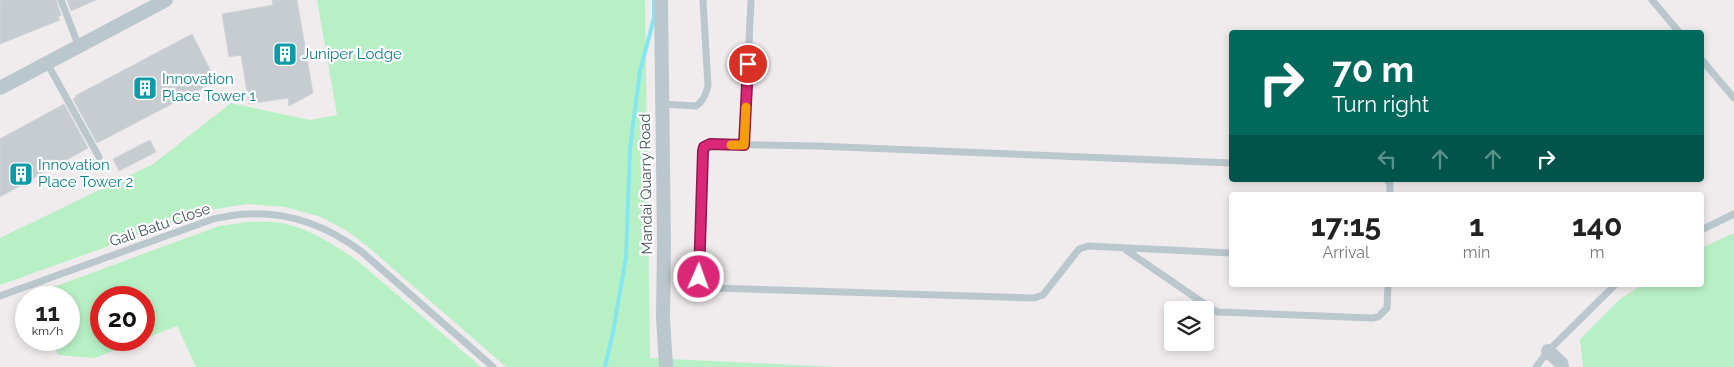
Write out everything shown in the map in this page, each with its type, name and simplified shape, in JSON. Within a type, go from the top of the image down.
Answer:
[{"type":"street","points":[[0,88],[166,0]]},
{"type":"street","name":"Mandai Quarry Road","points":[[660,0],[664,246],[663,318],[666,367]]},
{"type":"street","points":[[1548,351],[1561,363],[1562,367]]},
{"type":"lane","points":[[61,0],[79,46]]},
{"type":"lane","points":[[661,104],[696,106],[706,93],[708,86],[703,0]]},
{"type":"lane","points":[[744,145],[751,0]]},
{"type":"lane","points":[[1652,0],[1677,30]]},
{"type":"lane","points":[[47,63],[99,157]]},
{"type":"lane","points":[[1704,63],[1734,98]]},
{"type":"lane","points":[[1229,163],[816,146],[710,144],[704,147],[703,151],[699,277],[700,282],[704,286],[712,288],[1034,298],[1043,295],[1079,249],[1088,246],[1229,252]]},
{"type":"lane","name":"Gali Batu Close","points":[[0,296],[213,219],[247,214],[285,216],[318,226],[343,238],[362,252],[493,367]]},
{"type":"lane","points":[[1704,229],[1734,214]]},
{"type":"lane","points":[[1125,249],[1219,312],[1372,318],[1378,317],[1387,308],[1388,287]]},
{"type":"lane","points":[[1536,367],[1548,351],[1613,287]]},
{"type":"green space","points":[[317,0],[645,0],[650,358],[838,367],[506,367],[367,246],[347,231],[321,217],[285,207],[247,204],[209,210],[0,285],[0,238],[153,164],[231,103],[310,120],[337,115]]},
{"type":"green space","points":[[247,222],[274,222],[312,233],[358,261],[481,367],[196,367],[177,326],[155,335],[155,286],[90,286],[90,351],[113,351],[95,358],[58,355],[56,351],[80,351],[80,286],[56,286],[219,226]]},
{"type":"green space","points":[[1734,233],[1734,367],[1583,367],[1580,339],[1620,299],[1639,287],[1704,287],[1704,247]]},
{"type":"building","points":[[0,0],[56,0],[61,15],[58,17],[60,20],[0,44]]},
{"type":"building","points":[[67,0],[96,0],[71,11]]},
{"type":"building","name":"Juniper Lodge","points":[[272,0],[297,0],[313,93],[289,106],[288,98],[249,104],[241,55],[229,57],[222,14],[273,5]]},
{"type":"building","name":"Innovation Place Tower 1","points":[[192,34],[216,81],[97,143],[73,99],[76,98],[75,96]]},
{"type":"building","name":"Innovation Place Tower 2","points":[[64,104],[88,148],[0,197],[0,139]]},
{"type":"building","points":[[150,140],[156,152],[119,171],[113,159]]},
{"type":"waterway","points":[[605,367],[626,257],[630,148],[640,71],[654,18],[654,0]]},
{"type":"slow traffic","points":[[731,145],[744,145],[746,107]]},
{"type":"place","name":"Juniper Lodge","points":[[285,54]]},
{"type":"place","name":"Innovation Place Tower 1","points":[[145,88]]},
{"type":"place","name":"Innovation Place Tower 2","points":[[21,174]]},
{"type":"route","points":[[699,277],[703,151],[704,147],[710,144],[744,145],[748,64]]}]
